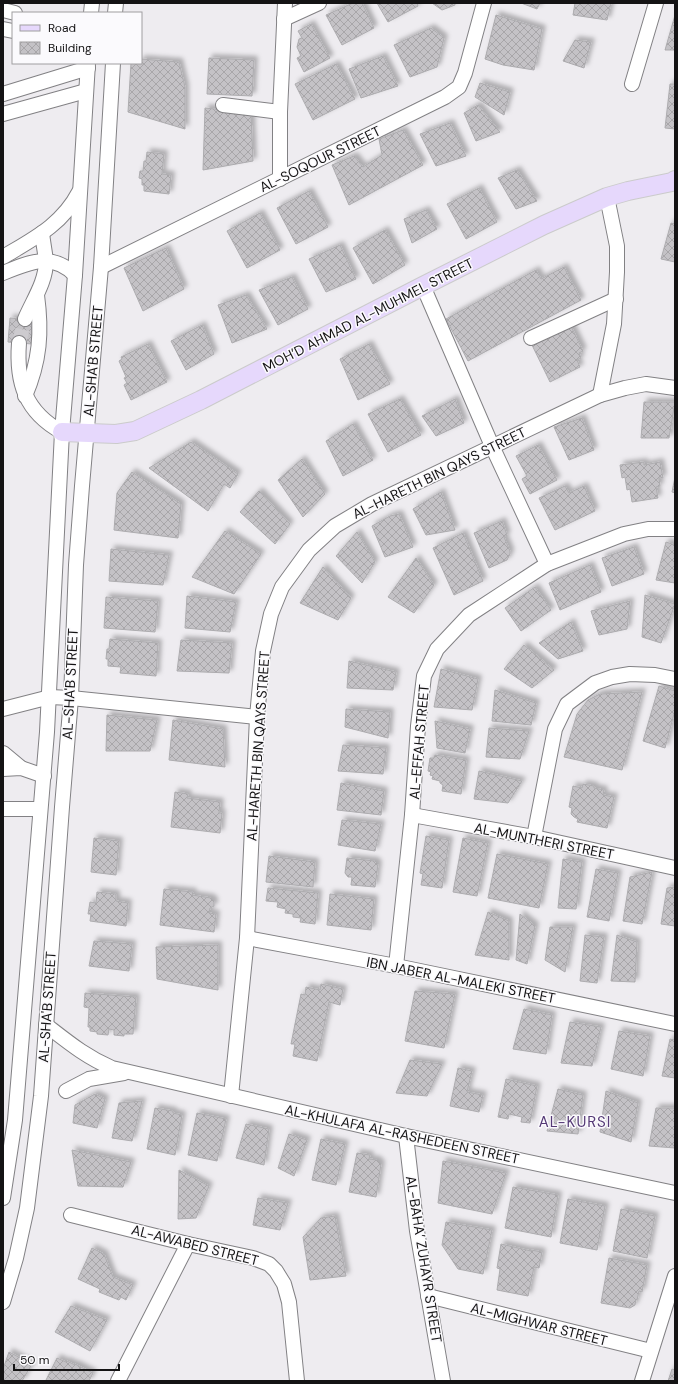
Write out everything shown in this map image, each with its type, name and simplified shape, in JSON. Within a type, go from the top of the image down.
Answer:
[{"type":"main road","name":"MOH’D AHMAD AL-MUHMEL STREET","points":[[62,432],[116,434],[135,430],[164,418],[544,226],[607,198],[628,191],[674,181]]},
{"type":"street","points":[[280,179],[280,112],[285,3]]},
{"type":"street","points":[[284,19],[319,3]]},
{"type":"street","name":"AL-SOQOUR STREET","points":[[101,267],[445,97],[459,87],[465,73],[484,3]]},
{"type":"street","points":[[632,84],[656,3]]},
{"type":"street","name":"AL-SHA'B STREET","points":[[3,1302],[16,1258],[27,1208],[41,1096],[71,698],[76,564],[101,267],[112,64]]},
{"type":"street","points":[[3,94],[88,66]]},
{"type":"street","name":"AL-SHA'B STREET","points":[[3,1198],[14,1120],[50,697],[62,432],[75,275],[88,66]]},
{"type":"street","points":[[3,114],[86,91]]},
{"type":"street","points":[[223,105],[280,112]]},
{"type":"street","points":[[3,257],[54,224],[65,214],[74,202],[81,188]]},
{"type":"street","points":[[600,395],[610,344],[616,299],[617,246],[607,198]]},
{"type":"street","points":[[25,319],[44,277],[46,261],[42,233]]},
{"type":"street","points":[[3,273],[31,262],[46,261],[62,265],[75,275]]},
{"type":"street","points":[[423,286],[492,446],[547,564]]},
{"type":"street","points":[[25,396],[32,380],[39,346],[40,329],[37,295]]},
{"type":"street","points":[[531,338],[616,299]]},
{"type":"street","points":[[19,343],[19,370],[25,396],[45,421],[62,432]]},
{"type":"street","name":"AL-HARETH BIN QAYS STREET","points":[[231,1096],[247,938],[257,717],[263,651],[271,614],[282,587],[308,550],[335,526],[372,504],[600,395],[646,384],[675,388]]},
{"type":"street","name":"AL-EFFAH STREET","points":[[396,966],[412,816],[418,726],[424,676],[437,649],[469,615],[547,564],[624,534],[648,529],[675,529]]},
{"type":"street","points":[[534,838],[555,729],[567,704],[595,683],[612,677],[630,674],[654,675],[675,679]]},
{"type":"street","points":[[3,709],[50,697],[257,717]]},
{"type":"street","points":[[3,753],[21,768],[44,776]]},
{"type":"street","points":[[3,769],[21,768]]},
{"type":"street","points":[[3,809],[40,809]]},
{"type":"street","name":"AL-MUNTHERI STREET","points":[[412,816],[534,838],[675,868]]},
{"type":"street","name":"IBN JABER AL-MALEKI STREET","points":[[247,938],[396,966],[675,1024]]},
{"type":"street","name":"AL-KHULAFA AL-RASHEDEEN STREET","points":[[46,1025],[80,1052],[95,1061],[112,1068],[406,1136],[675,1193]]},
{"type":"street","name":"AL-KHULAFA AL-RASHEDEEN STREET","points":[[66,1092],[89,1079],[129,1072]]},
{"type":"street","name":"AL-BAHA’ ZUHAYR STREET","points":[[406,1136],[417,1231],[443,1381]]},
{"type":"street","name":"AL-AWABED STREET","points":[[71,1215],[188,1244],[253,1258],[269,1264],[276,1271],[284,1284],[289,1302],[297,1381]]},
{"type":"street","points":[[118,1381],[188,1244]]},
{"type":"street","points":[[642,1381],[675,1276]]},
{"type":"street","name":"AL-MIGHWAR STREET","points":[[428,1296],[651,1351]]},
{"type":"building","points":[[353,3],[362,3],[374,28],[342,45],[326,15]]},
{"type":"building","points":[[377,3],[417,3],[418,6],[388,22]]},
{"type":"building","points":[[432,3],[455,3],[455,5],[442,10]]},
{"type":"building","points":[[521,3],[540,3],[537,9]]},
{"type":"building","points":[[575,3],[611,3],[607,20],[573,15]]},
{"type":"building","points":[[496,15],[542,29],[534,70],[503,65],[485,59]]},
{"type":"building","points":[[675,15],[675,50],[665,50]]},
{"type":"building","points":[[311,24],[330,58],[304,72],[297,58],[301,56],[297,47],[299,39],[302,38],[298,31]]},
{"type":"building","points":[[431,28],[444,38],[437,67],[410,77],[394,45]]},
{"type":"building","points":[[575,40],[591,42],[584,68],[563,61]]},
{"type":"building","points":[[383,56],[398,86],[361,98],[349,69]]},
{"type":"building","points":[[209,58],[254,60],[252,96],[207,94]]},
{"type":"building","points":[[142,59],[179,62],[185,87],[185,129],[128,112],[131,64],[142,64]]},
{"type":"building","points":[[336,64],[355,99],[313,120],[295,84]]},
{"type":"building","points":[[480,83],[510,92],[504,115],[475,97]]},
{"type":"building","points":[[670,84],[675,84],[675,129],[665,128]]},
{"type":"building","points":[[478,105],[500,132],[476,141],[464,113]]},
{"type":"building","points":[[205,108],[251,113],[253,161],[203,170]]},
{"type":"building","points":[[450,123],[466,156],[436,166],[420,134]]},
{"type":"building","points":[[403,130],[423,165],[349,205],[332,165],[354,156],[363,167],[382,155],[379,139]]},
{"type":"building","points":[[147,152],[164,154],[162,174],[171,175],[169,194],[144,191],[142,179],[139,178],[140,171],[143,171]]},
{"type":"building","points":[[517,170],[537,201],[516,209],[498,178]]},
{"type":"building","points":[[479,188],[497,222],[466,239],[447,204]]},
{"type":"building","points":[[309,191],[328,227],[296,244],[277,208]]},
{"type":"building","points":[[426,210],[437,229],[412,243],[404,219]]},
{"type":"building","points":[[260,213],[280,250],[247,268],[227,231]]},
{"type":"building","points":[[671,223],[675,224],[675,262],[661,259]]},
{"type":"building","points":[[385,230],[405,265],[373,284],[353,248]]},
{"type":"building","points":[[340,245],[356,279],[326,292],[309,259]]},
{"type":"building","points":[[166,248],[184,289],[143,311],[124,268]]},
{"type":"building","points":[[564,267],[581,300],[468,361],[446,319],[536,270],[541,279]]},
{"type":"building","points":[[292,277],[308,309],[278,325],[259,290]]},
{"type":"building","points":[[246,295],[267,329],[232,343],[218,305]]},
{"type":"building","points":[[10,318],[35,320],[32,344],[8,342]]},
{"type":"building","points":[[570,324],[583,351],[579,353],[581,358],[577,360],[580,367],[550,382],[531,343]]},
{"type":"building","points":[[202,325],[214,354],[186,370],[171,341]]},
{"type":"building","points":[[148,344],[167,382],[131,400],[124,385],[127,383],[124,378],[126,377],[119,361],[122,359],[121,357]]},
{"type":"building","points":[[369,344],[390,384],[358,400],[340,359]]},
{"type":"building","points":[[400,399],[421,435],[388,452],[368,414]]},
{"type":"building","points":[[455,399],[464,423],[436,436],[422,416]]},
{"type":"building","points":[[644,402],[675,402],[669,438],[641,438]]},
{"type":"building","points":[[582,418],[594,450],[569,460],[554,427]]},
{"type":"building","points":[[353,424],[373,460],[343,476],[326,441]]},
{"type":"building","points":[[191,442],[238,474],[230,488],[224,484],[208,511],[149,468]]},
{"type":"building","points":[[538,445],[557,480],[530,494],[522,479],[527,476],[516,456]]},
{"type":"building","points":[[302,459],[325,494],[303,517],[278,480]]},
{"type":"building","points":[[644,462],[644,465],[660,462],[663,478],[659,478],[660,486],[656,487],[658,498],[632,502],[630,489],[627,490],[625,477],[622,478],[620,465]]},
{"type":"building","points":[[132,472],[181,504],[178,538],[114,530],[117,493]]},
{"type":"building","points":[[675,477],[675,493],[672,492]]},
{"type":"building","points":[[565,486],[569,493],[584,486],[595,511],[555,530],[539,498]]},
{"type":"building","points":[[259,491],[290,524],[275,544],[240,512]]},
{"type":"building","points":[[441,492],[455,530],[426,535],[413,509]]},
{"type":"building","points":[[399,514],[413,547],[385,557],[372,526],[390,516]]},
{"type":"building","points":[[502,521],[507,535],[504,537],[510,554],[507,560],[489,568],[474,533]]},
{"type":"building","points":[[225,531],[261,554],[234,594],[192,577]]},
{"type":"building","points":[[357,532],[375,562],[362,583],[336,556]]},
{"type":"building","points":[[463,533],[483,581],[454,595],[433,548]]},
{"type":"building","points":[[666,542],[675,545],[675,583],[656,580]]},
{"type":"building","points":[[634,547],[644,574],[612,586],[602,558]]},
{"type":"building","points":[[111,549],[169,555],[163,585],[109,581]]},
{"type":"building","points":[[416,558],[434,585],[414,613],[388,597]]},
{"type":"building","points":[[590,565],[601,592],[560,610],[549,583]]},
{"type":"building","points":[[323,567],[351,598],[338,620],[300,603]]},
{"type":"building","points":[[535,587],[551,610],[521,631],[505,608]]},
{"type":"building","points":[[645,595],[675,604],[661,643],[642,637]]},
{"type":"building","points":[[187,596],[236,602],[230,632],[185,628]]},
{"type":"building","points":[[106,597],[158,601],[155,632],[104,628]]},
{"type":"building","points":[[630,601],[627,629],[599,635],[591,611]]},
{"type":"building","points":[[571,622],[583,651],[558,659],[539,643]]},
{"type":"building","points":[[110,639],[158,643],[156,676],[120,673],[121,667],[108,666],[108,659],[106,659]]},
{"type":"building","points":[[181,640],[232,643],[229,673],[177,671]]},
{"type":"building","points":[[524,645],[554,670],[532,688],[504,669]]},
{"type":"building","points":[[349,661],[396,672],[393,690],[347,688]]},
{"type":"building","points":[[441,669],[478,679],[472,710],[434,707]]},
{"type":"building","points":[[659,686],[675,691],[675,710],[665,748],[643,741]]},
{"type":"building","points":[[495,690],[536,703],[531,725],[492,721]]},
{"type":"building","points":[[642,692],[622,770],[564,757],[577,714],[588,700],[600,694]]},
{"type":"building","points":[[346,709],[390,712],[388,738],[345,727]]},
{"type":"building","points":[[107,715],[157,720],[150,751],[106,751]]},
{"type":"building","points":[[173,720],[223,729],[225,767],[169,760]]},
{"type":"building","points":[[435,721],[470,729],[465,753],[437,748]]},
{"type":"building","points":[[489,728],[529,731],[520,759],[486,757]]},
{"type":"building","points":[[343,745],[386,748],[383,774],[338,771]]},
{"type":"building","points":[[435,755],[466,760],[461,794],[442,791],[443,785],[440,781],[432,779],[433,776],[430,775],[431,772],[428,771],[430,758],[434,758]]},
{"type":"building","points":[[479,771],[522,781],[508,803],[474,799]]},
{"type":"building","points":[[341,783],[384,791],[381,815],[337,810]]},
{"type":"building","points":[[583,784],[604,790],[603,795],[614,797],[607,828],[577,822],[578,819],[571,814],[572,808],[569,807],[573,786],[582,788]]},
{"type":"building","points":[[175,792],[188,794],[187,798],[220,802],[219,813],[222,813],[220,833],[171,827]]},
{"type":"building","points":[[342,820],[381,824],[375,851],[338,845]]},
{"type":"building","points":[[426,836],[449,840],[442,888],[421,885],[423,874],[420,873]]},
{"type":"building","points":[[94,838],[119,841],[116,875],[91,872]]},
{"type":"building","points":[[463,838],[488,843],[477,896],[453,892]]},
{"type":"building","points":[[497,854],[548,864],[539,908],[488,898]]},
{"type":"building","points":[[269,856],[315,862],[313,887],[266,882]]},
{"type":"building","points":[[347,858],[375,861],[378,864],[375,887],[351,885],[352,877],[348,877],[345,873]]},
{"type":"building","points":[[563,859],[582,862],[576,909],[558,908]]},
{"type":"building","points":[[596,869],[618,873],[609,921],[587,917]]},
{"type":"building","points":[[652,872],[642,924],[623,921],[630,877]]},
{"type":"building","points":[[675,887],[675,926],[661,924],[667,888]]},
{"type":"building","points":[[268,888],[318,893],[315,924],[300,922],[301,918],[293,917],[293,914],[285,913],[286,909],[277,907],[278,902],[266,901]]},
{"type":"building","points":[[164,889],[193,892],[192,895],[211,898],[214,901],[214,906],[210,908],[209,913],[216,914],[214,932],[160,925]]},
{"type":"building","points":[[97,892],[116,894],[116,901],[128,903],[126,926],[90,921],[91,914],[88,914],[90,902],[96,903]]},
{"type":"building","points":[[330,894],[374,899],[371,930],[327,925]]},
{"type":"building","points":[[488,912],[509,921],[509,960],[475,955]]},
{"type":"building","points":[[520,914],[535,926],[527,964],[516,960]]},
{"type":"building","points":[[550,927],[573,927],[565,972],[545,960]]},
{"type":"building","points":[[585,935],[604,937],[597,983],[580,981]]},
{"type":"building","points":[[617,935],[637,942],[635,982],[611,981]]},
{"type":"building","points":[[94,941],[132,944],[129,971],[89,966]]},
{"type":"building","points":[[218,945],[218,990],[157,979],[156,947]]},
{"type":"building","points":[[321,984],[343,989],[340,1005],[329,1002],[317,1061],[293,1056],[295,1044],[291,1044],[301,994],[305,995],[306,987],[320,990]]},
{"type":"building","points":[[415,991],[455,994],[444,1048],[405,1041]]},
{"type":"building","points":[[85,993],[136,997],[133,1034],[124,1034],[124,1036],[114,1035],[114,1030],[109,1029],[108,1035],[97,1034],[97,1032],[90,1031],[90,1027],[88,1027],[89,1008],[84,1007]]},
{"type":"building","points":[[524,1009],[552,1015],[546,1054],[513,1049]]},
{"type":"building","points":[[570,1022],[601,1027],[592,1066],[561,1063]]},
{"type":"building","points":[[619,1031],[650,1036],[643,1076],[611,1069]]},
{"type":"building","points":[[670,1039],[675,1040],[675,1078],[662,1076]]},
{"type":"building","points":[[410,1060],[442,1064],[427,1096],[396,1093]]},
{"type":"building","points":[[458,1068],[472,1071],[467,1092],[483,1095],[479,1112],[450,1106]]},
{"type":"building","points":[[506,1079],[537,1086],[530,1123],[521,1122],[522,1117],[509,1114],[508,1119],[498,1117]]},
{"type":"building","points":[[558,1089],[583,1095],[578,1134],[547,1131]]},
{"type":"building","points":[[606,1091],[638,1103],[631,1142],[600,1132]]},
{"type":"building","points":[[95,1094],[105,1099],[97,1128],[73,1123],[75,1105]]},
{"type":"building","points":[[142,1101],[132,1141],[112,1138],[119,1103]]},
{"type":"building","points":[[155,1108],[173,1111],[173,1113],[182,1115],[175,1155],[147,1149]]},
{"type":"building","points":[[656,1108],[675,1108],[675,1148],[649,1146]]},
{"type":"building","points":[[197,1113],[226,1119],[217,1161],[188,1155]]},
{"type":"building","points":[[246,1124],[269,1129],[264,1165],[236,1158]]},
{"type":"building","points":[[289,1134],[307,1140],[294,1176],[278,1168]]},
{"type":"building","points":[[321,1139],[345,1144],[336,1185],[312,1180]]},
{"type":"building","points":[[72,1150],[131,1162],[123,1187],[78,1186]]},
{"type":"building","points":[[357,1153],[370,1155],[369,1159],[377,1160],[381,1164],[376,1197],[349,1192]]},
{"type":"building","points":[[443,1161],[506,1173],[492,1214],[438,1203]]},
{"type":"building","points":[[179,1170],[209,1186],[196,1218],[178,1219]]},
{"type":"building","points":[[513,1187],[558,1195],[551,1237],[505,1228]]},
{"type":"building","points":[[258,1198],[288,1203],[280,1230],[253,1225]]},
{"type":"building","points":[[568,1199],[605,1206],[597,1250],[560,1243]]},
{"type":"building","points":[[621,1209],[655,1216],[647,1258],[613,1251]]},
{"type":"building","points":[[335,1216],[346,1276],[310,1280],[303,1237],[321,1218]]},
{"type":"building","points":[[446,1222],[492,1230],[483,1274],[458,1269],[442,1245]]},
{"type":"building","points":[[501,1244],[542,1252],[539,1268],[534,1267],[528,1296],[497,1290],[500,1269],[497,1268]]},
{"type":"building","points":[[92,1248],[104,1254],[113,1277],[133,1285],[126,1300],[121,1297],[119,1300],[99,1292],[100,1289],[78,1279]]},
{"type":"building","points":[[609,1258],[647,1265],[642,1292],[639,1291],[635,1305],[630,1308],[601,1303]]},
{"type":"building","points":[[71,1306],[107,1320],[90,1351],[55,1332]]},
{"type":"building","points":[[9,1352],[32,1364],[22,1381],[3,1381],[3,1369]]},
{"type":"building","points":[[57,1358],[75,1364],[93,1373],[89,1381],[46,1380]]},
{"type":"building","points":[[672,1369],[675,1370],[675,1381],[668,1381]]},
{"type":"tunnel","points":[[19,343],[25,319]]},
{"type":"district","name":"AL-KURSI","points":[[575,1122]]}]
